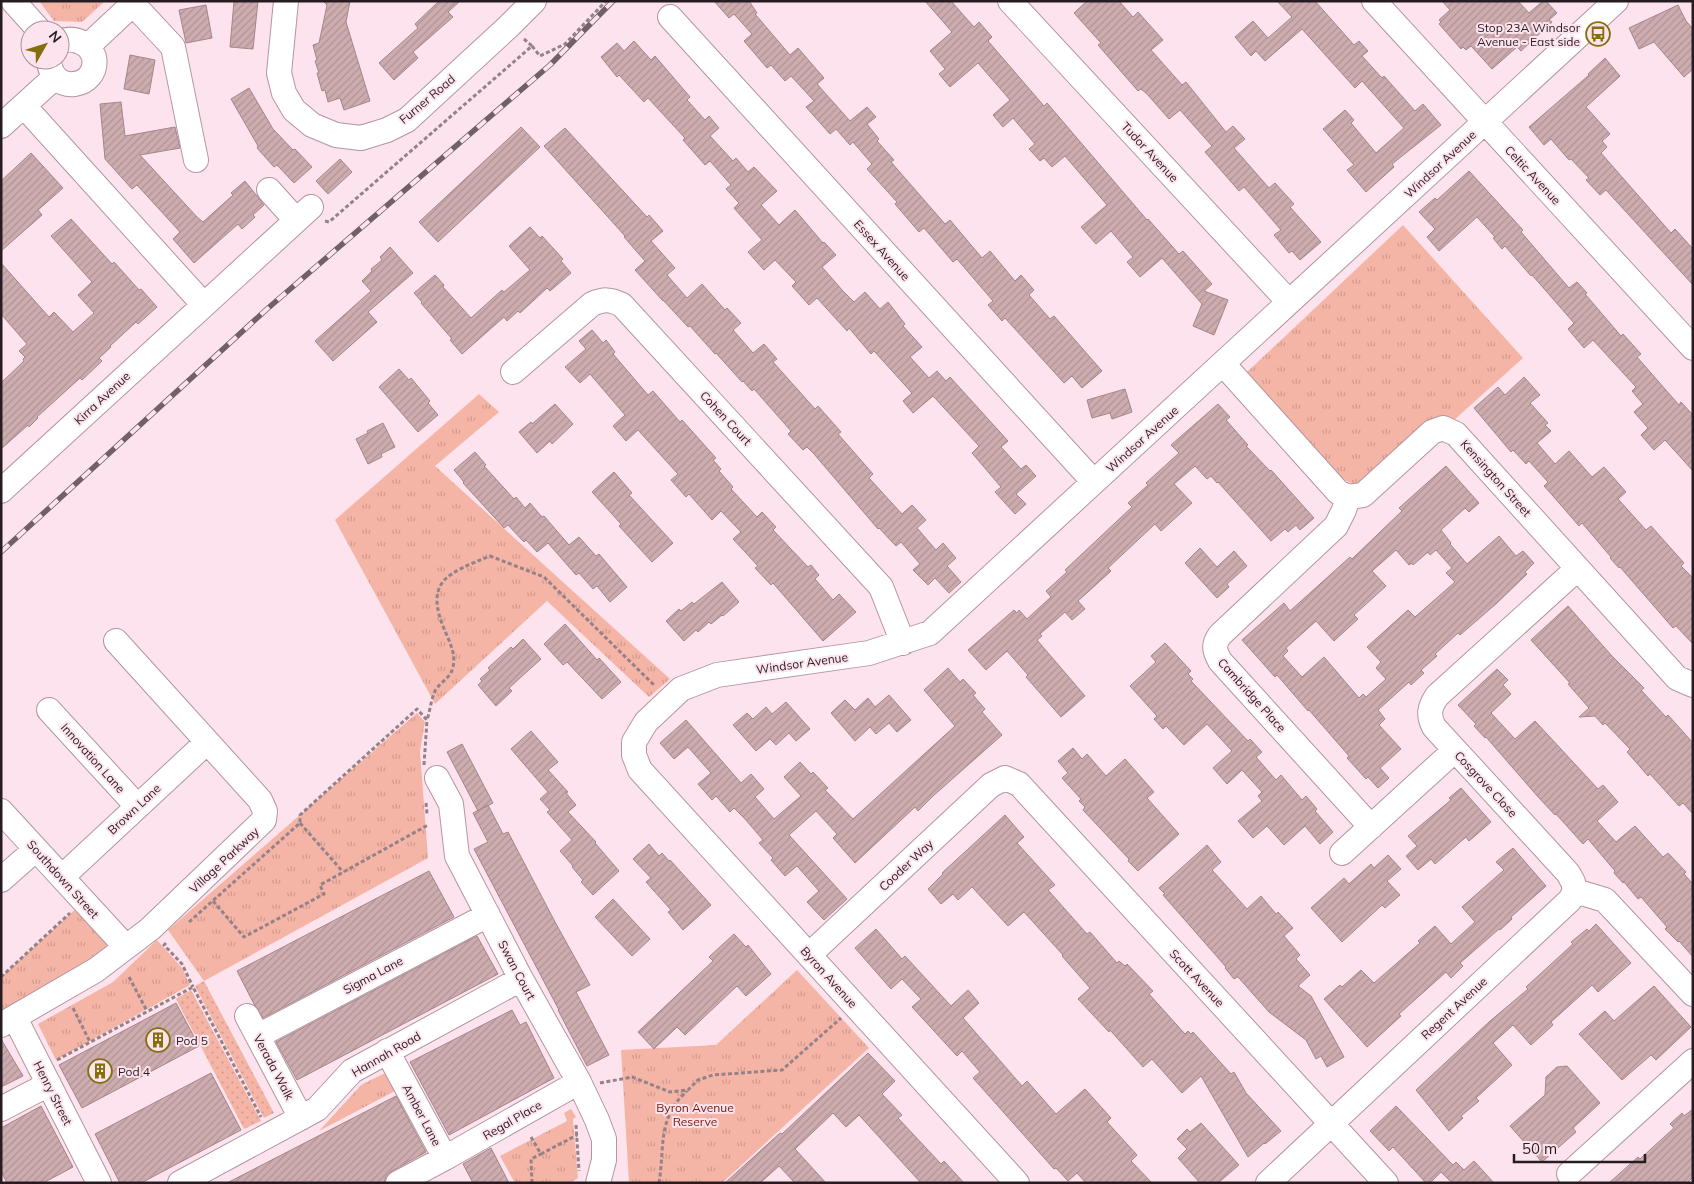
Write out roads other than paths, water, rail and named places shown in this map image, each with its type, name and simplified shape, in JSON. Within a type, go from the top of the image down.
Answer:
[{"type":"street","points":[[13,1],[30,20]]},
{"type":"street","name":"Furner Road","points":[[286,1],[279,73],[284,94],[294,110],[312,126],[336,134],[361,138],[387,130],[407,120],[534,1]]},
{"type":"street","name":"Tudor Avenue","points":[[1010,1],[1289,302]]},
{"type":"street","name":"Celtic Avenue","points":[[1374,1],[1484,123],[1693,348]]},
{"type":"street","name":"Windsor Avenue","points":[[640,770],[634,755],[634,742],[646,722],[681,689],[716,675],[869,653],[930,633],[1616,1]]},
{"type":"street","points":[[88,46],[135,3],[173,47],[196,160]]},
{"type":"street","name":"Essex Avenue","points":[[670,17],[1094,482]]},
{"type":"street","points":[[53,70],[62,83],[75,85],[89,77],[94,68],[93,53],[88,46],[79,40],[70,39]]},
{"type":"street","points":[[1,126],[24,106],[51,70]]},
{"type":"street","points":[[24,106],[204,305]]},
{"type":"street","name":"Kirra Avenue","points":[[1,491],[303,214],[269,190]]},
{"type":"street","name":"Cohen Court","points":[[513,372],[592,304],[602,300],[612,300],[622,305],[881,587],[903,643]]},
{"type":"street","points":[[1224,364],[1338,492],[1348,497]]},
{"type":"street","name":"Kensington Street","points":[[1348,497],[1363,495],[1432,432],[1443,428],[1456,434],[1677,678],[1693,685]]},
{"type":"street","name":"Cambridge Place","points":[[1348,497],[1336,526],[1220,635],[1215,642],[1215,651],[1220,660],[1371,827]]},
{"type":"street","name":"Cosgrove Close","points":[[1575,891],[1568,873],[1434,727],[1430,718],[1431,706],[1437,696],[1577,569]]},
{"type":"street","name":"Village Parkway","points":[[8,1022],[96,970],[153,926],[264,820],[265,811],[260,800],[116,641]]},
{"type":"street","name":"Innovation Lane","points":[[49,710],[137,806]]},
{"type":"street","name":"Brown Lane","points":[[62,878],[207,742]]},
{"type":"street","points":[[1342,853],[1455,750]]},
{"type":"street","name":"Byron Avenue","points":[[640,770],[1017,1183]]},
{"type":"street","name":"Swan Court","points":[[437,778],[451,804],[457,856],[521,979],[587,1083],[604,1139],[594,1175]]},
{"type":"street","name":"Cooder Way","points":[[809,955],[992,785],[1005,778]]},
{"type":"street","name":"Scott Avenue","points":[[1005,778],[1019,784],[1386,1183]]},
{"type":"street","name":"Southdown Street","points":[[1,810],[126,947]]},
{"type":"street","points":[[1,880],[36,849]]},
{"type":"street","points":[[1575,891],[1605,900],[1693,994]]},
{"type":"street","name":"Regent Avenue","points":[[1268,1183],[1570,900],[1575,891]]},
{"type":"street","name":"Sigma Lane","points":[[252,1026],[488,915]]},
{"type":"street","name":"Hannah Road","points":[[180,1183],[205,1177],[270,1134],[317,1109],[352,1071],[521,979]]},
{"type":"street","name":"Henry Street","points":[[8,1022],[48,1084],[99,1183]]},
{"type":"street","name":"Verada Walk","points":[[252,1026],[301,1118]]},
{"type":"street","name":"Amber Lane","points":[[387,1051],[445,1158],[398,1183]]},
{"type":"street","points":[[1570,1174],[1693,1061]]},
{"type":"street","name":"Regal Place","points":[[445,1158],[587,1083]]},
{"type":"street","points":[[1,1109],[48,1084]]},
{"type":"railway","points":[[1,552],[267,309],[550,65],[613,1]]},
{"type":"place","name":"Stop 23A Windsor Avenue - East side","points":[[1598,34]]},
{"type":"place","name":"Pod 5","points":[[158,1040]]},
{"type":"place","name":"Pod 4","points":[[100,1071]]},
{"type":"park label","name":"Byron Avenue Reserve","points":[[695,1114]]}]
